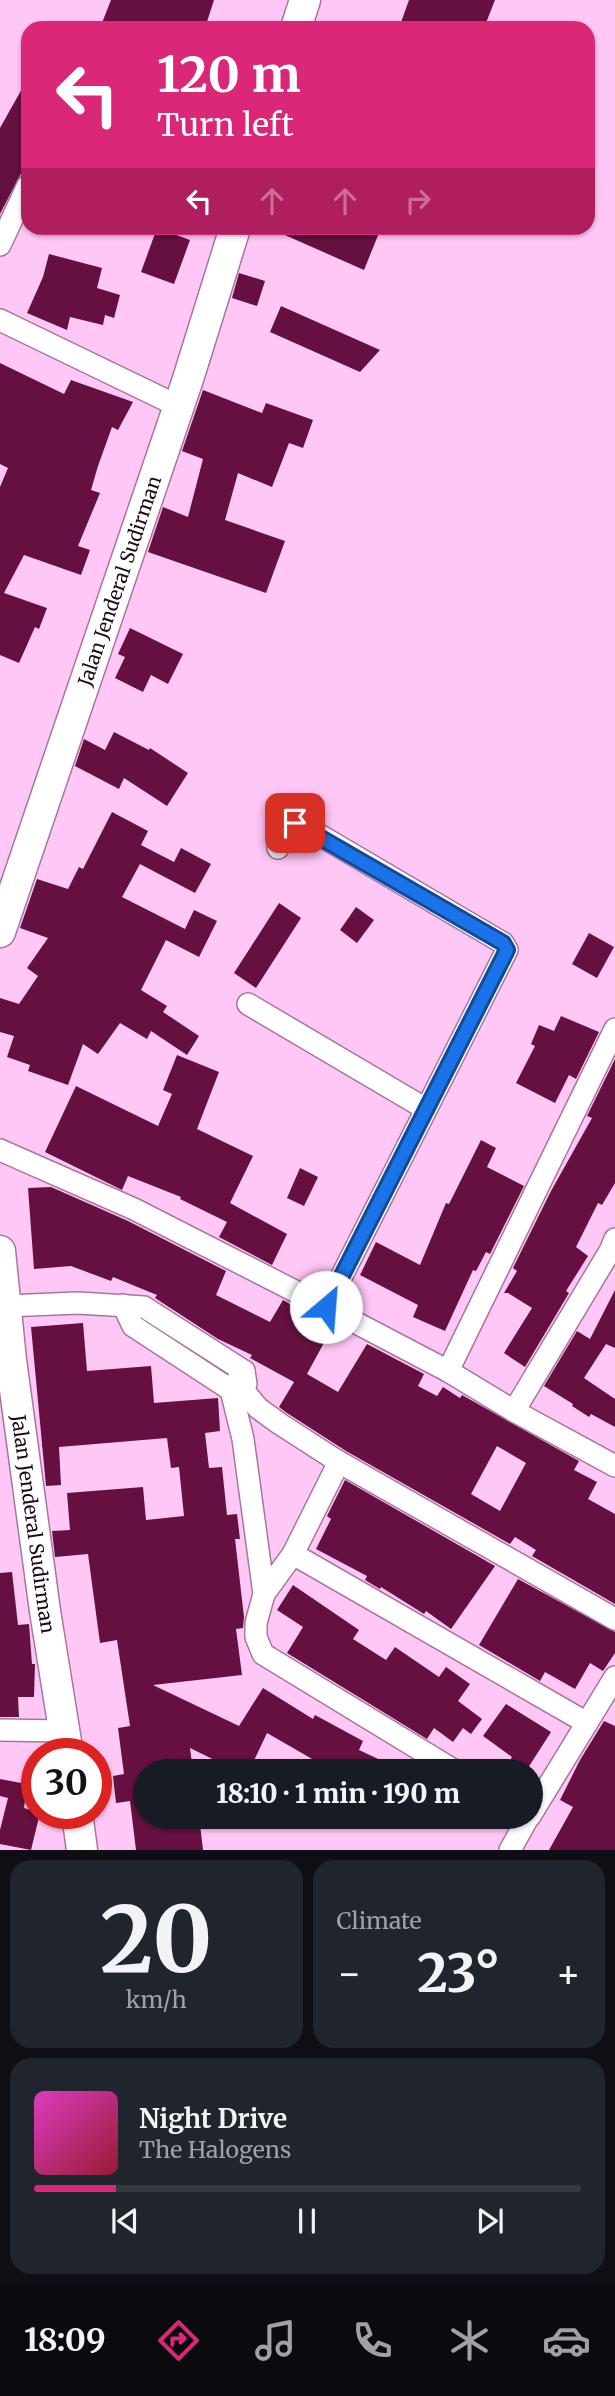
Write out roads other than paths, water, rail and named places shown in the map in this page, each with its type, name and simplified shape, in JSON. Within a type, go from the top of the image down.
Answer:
[{"type":"main road","points":[[298,21],[305,0]]},
{"type":"main road","name":"Jalan Jenderal Sudirman","points":[[0,932],[178,406],[233,235]]},
{"type":"main road","name":"Jalan Jenderal Sudirman","points":[[0,1251],[6,1306],[6,1360],[65,1738]]},
{"type":"main road","points":[[79,1829],[82,1850]]},
{"type":"street","points":[[0,245],[21,200]]},
{"type":"street","points":[[0,320],[178,406]]},
{"type":"street","points":[[278,848],[292,824],[299,823],[503,943],[507,950],[326,1307]]},
{"type":"street","points":[[248,1004],[426,1109]]},
{"type":"street","points":[[447,1371],[615,1029]]},
{"type":"street","points":[[0,1150],[134,1209],[326,1307],[447,1371],[514,1412],[615,1466]]},
{"type":"street","points":[[514,1412],[615,1239]]},
{"type":"street","points":[[6,1306],[78,1303],[144,1307],[244,1371],[239,1393],[243,1439],[264,1594]]},
{"type":"street","points":[[123,1305],[133,1326],[239,1393],[280,1424],[339,1462],[615,1619]]},
{"type":"street","points":[[339,1462],[293,1554],[264,1594],[256,1623],[256,1637],[263,1654],[435,1759]]},
{"type":"street","points":[[293,1554],[587,1723]]},
{"type":"street","points":[[543,1795],[615,1677]]},
{"type":"street","points":[[0,1730],[44,1738]]},
{"type":"street","points":[[510,1850],[522,1829]]}]
